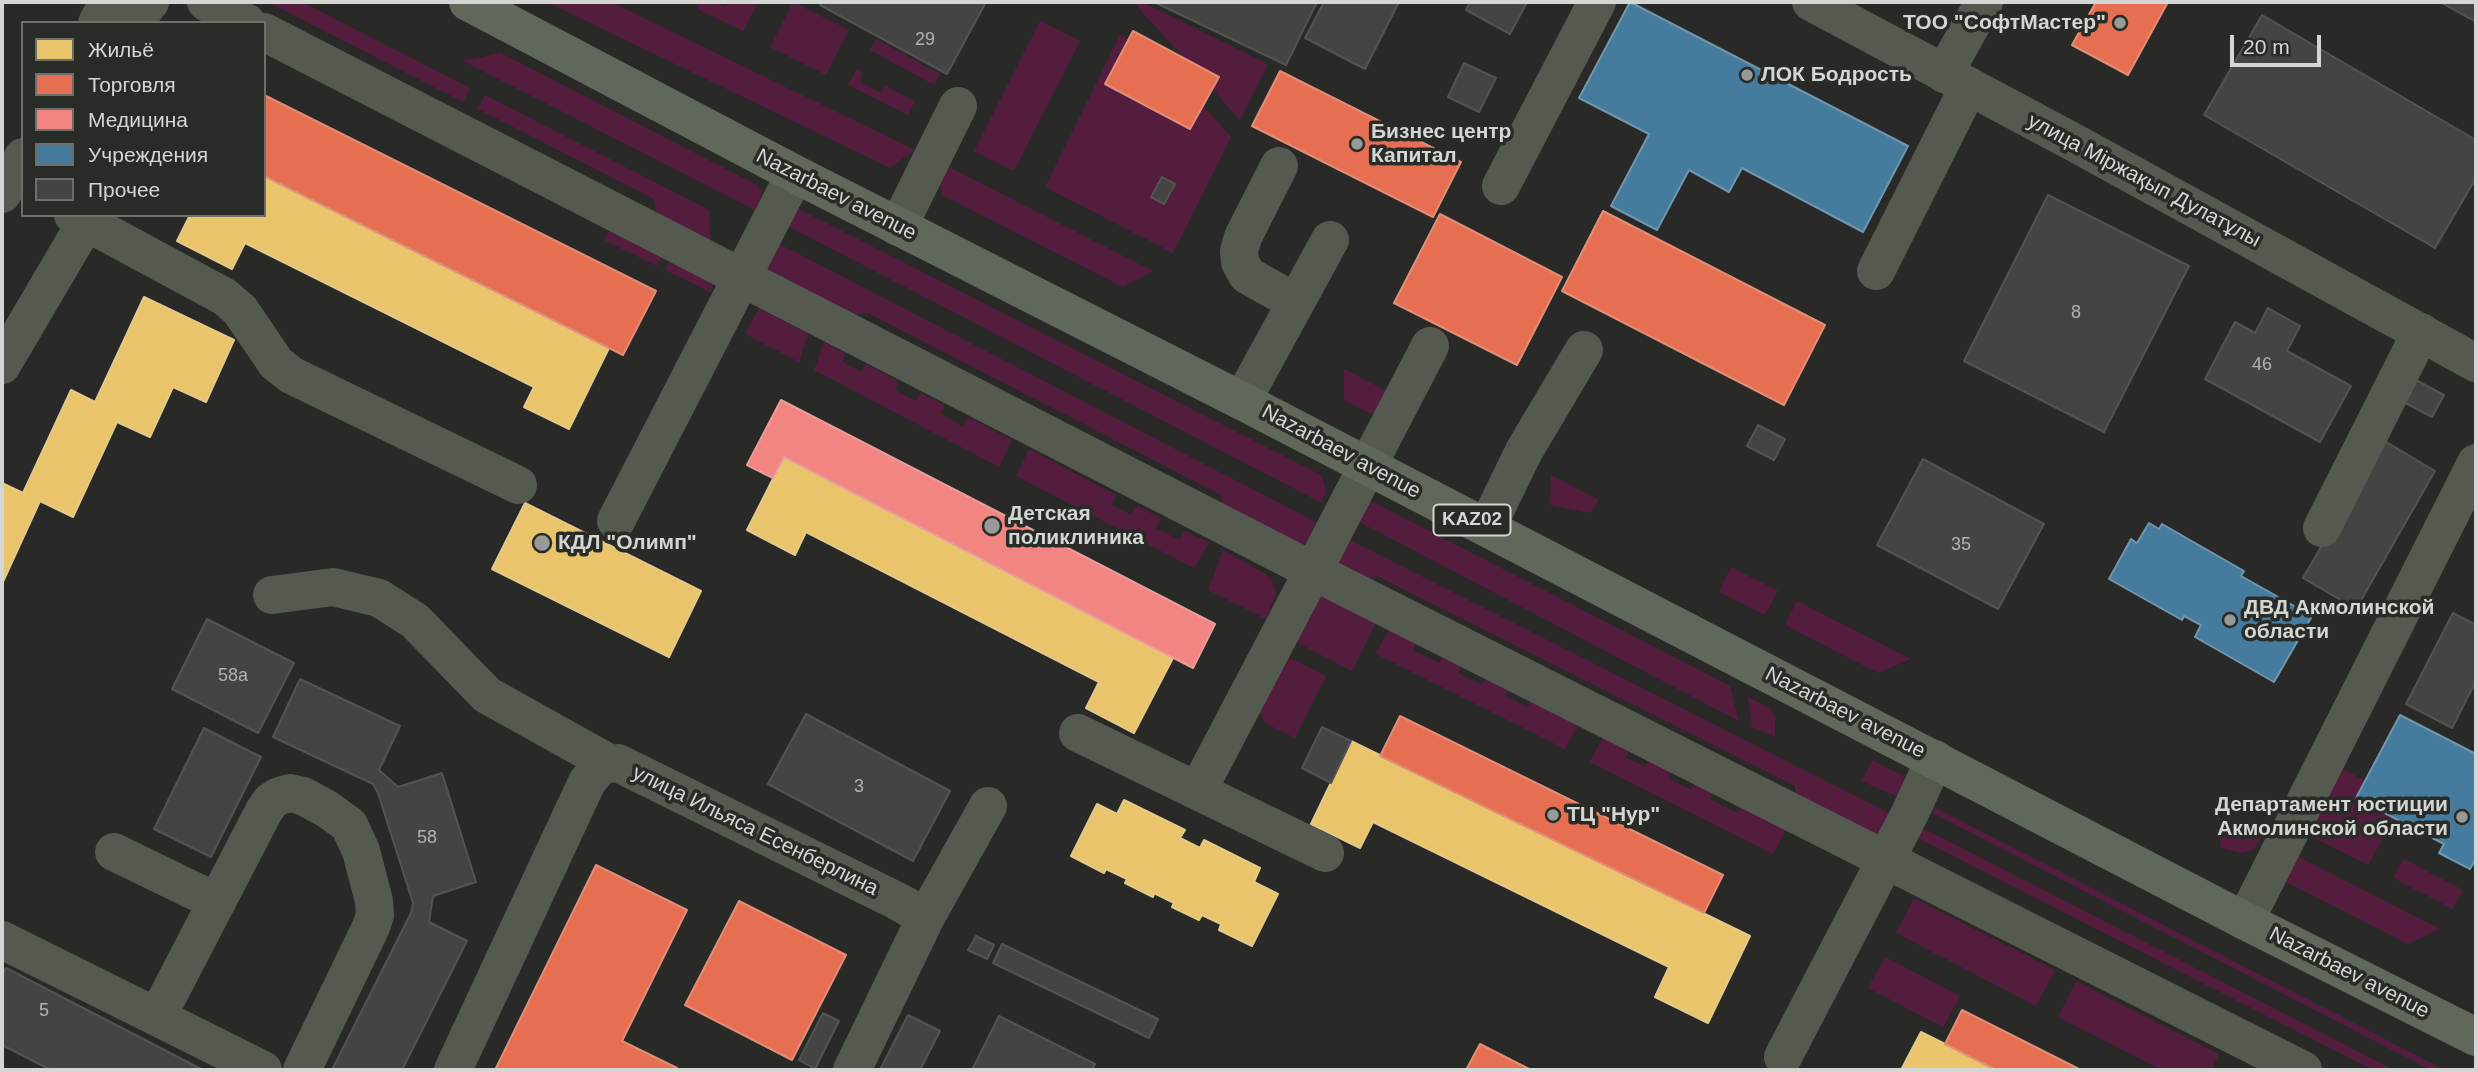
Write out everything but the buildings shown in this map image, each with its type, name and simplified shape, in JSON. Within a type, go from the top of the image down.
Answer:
[{"type":"highway","name":"Nazarbaev avenue","points":[[468,2],[795,174],[1487,527],[2245,921],[2476,1037]]},
{"type":"street","points":[[71,21],[78,2]]},
{"type":"street","points":[[98,21],[108,2]]},
{"type":"street","points":[[135,21],[150,2]]},
{"type":"street","points":[[206,2],[243,21]]},
{"type":"street","points":[[1501,186],[1597,2]]},
{"type":"street","name":"улица Міржақып Дулатұлы","points":[[1811,2],[2476,363]]},
{"type":"street","points":[[1876,271],[1957,80],[1981,3]]},
{"type":"street","points":[[266,33],[1313,571],[2303,1070]]},
{"type":"street","points":[[898,227],[958,106]]},
{"type":"street","points":[[1279,166],[1243,237],[1239,251],[1240,262],[1247,275],[1295,302]]},
{"type":"street","points":[[616,521],[795,174]]},
{"type":"street","points":[[2,365],[80,218],[225,297],[253,326],[276,363],[291,375],[518,485]]},
{"type":"street","points":[[1242,401],[1330,240]]},
{"type":"street","points":[[2322,528],[2421,332]]},
{"type":"street","points":[[1198,790],[1430,346]]},
{"type":"street","points":[[1487,527],[1524,451],[1584,350]]},
{"type":"street","points":[[2245,921],[2476,463]]},
{"type":"street","name":"улица Ильяса Есенберлина","points":[[272,595],[333,587],[379,598],[415,621],[487,695],[598,772],[618,763],[926,917]]},
{"type":"street","points":[[1078,733],[1325,853]]},
{"type":"street","points":[[1783,1057],[1886,861],[1935,759]]},
{"type":"street","points":[[453,1070],[598,772]]},
{"type":"street","points":[[157,1017],[264,811],[271,801],[279,796],[290,793],[303,796],[327,808],[349,825],[357,837],[374,901],[375,915],[372,927],[302,1070]]},
{"type":"street","points":[[852,1070],[926,917],[988,806]]},
{"type":"street","points":[[114,852],[217,902]]},
{"type":"street","points":[[2,940],[263,1070]]},
{"type":"shaded area","points":[[268,2],[302,2],[470,88],[463,102]]},
{"type":"shaded area","points":[[547,2],[611,2],[915,150],[890,168]]},
{"type":"shaded area","points":[[700,2],[714,2],[725,7],[728,2],[758,2],[743,31],[697,9]]},
{"type":"shaded area","points":[[793,2],[849,30],[826,75],[770,47]]},
{"type":"shaded area","points":[[1142,2],[1268,64],[1240,120],[1135,4]]},
{"type":"shaded area","points":[[1040,21],[1080,41],[1014,171],[974,151]]},
{"type":"shaded area","points":[[1120,35],[1153,50],[1231,137],[1173,253],[1045,187]]},
{"type":"shaded area","points":[[876,39],[940,74],[934,85],[870,50]]},
{"type":"shaded area","points":[[501,53],[757,185],[761,190],[761,197],[755,210],[463,61]]},
{"type":"shaded area","points":[[856,70],[863,73],[860,82],[881,93],[885,86],[915,101],[908,115],[848,85]]},
{"type":"shaded area","points":[[485,95],[709,210],[711,253],[659,226],[654,199],[478,109]]},
{"type":"shaded area","points":[[945,165],[1153,271],[1123,287],[942,195],[940,181]]},
{"type":"shaded area","points":[[791,205],[1321,475],[1326,491],[1322,503],[778,221]]},
{"type":"shaded area","points":[[611,227],[663,253],[657,266],[604,240]]},
{"type":"shaded area","points":[[770,239],[1316,522],[1307,542],[1289,549],[1224,516],[1221,495],[868,313],[842,316],[765,277]]},
{"type":"shaded area","points":[[671,257],[716,280],[710,292],[665,270]]},
{"type":"shaded area","points":[[759,308],[808,334],[799,362],[745,334]]},
{"type":"shaded area","points":[[824,342],[846,354],[842,362],[861,372],[866,364],[898,381],[895,390],[916,401],[921,393],[945,405],[941,414],[963,426],[968,417],[1012,440],[999,467],[814,370]]},
{"type":"shaded area","points":[[1344,369],[1394,395],[1382,412],[1371,414],[1344,400]]},
{"type":"shaded area","points":[[1029,449],[1116,495],[1112,505],[1131,515],[1137,506],[1161,518],[1156,528],[1179,540],[1185,531],[1209,543],[1194,568],[1016,476]]},
{"type":"shaded area","points":[[1551,475],[1599,500],[1590,513],[1550,505]]},
{"type":"shaded area","points":[[1373,502],[1730,686],[1739,721],[1352,518],[1357,509]]},
{"type":"shaded area","points":[[1344,537],[1891,814],[1874,848],[1795,808],[1795,786],[1377,576],[1357,583],[1346,578],[1336,554]]},
{"type":"shaded area","points":[[1223,550],[1271,577],[1276,593],[1266,619],[1208,590]]},
{"type":"shaded area","points":[[1731,567],[1778,591],[1765,615],[1719,592]]},
{"type":"shaded area","points":[[1330,596],[1377,621],[1352,671],[1292,640],[1319,598]]},
{"type":"shaded area","points":[[1797,601],[1911,659],[1878,673],[1785,625]]},
{"type":"shaded area","points":[[1390,627],[1417,641],[1413,650],[1439,663],[1444,654],[1462,664],[1458,673],[1482,685],[1487,676],[1509,688],[1505,696],[1527,707],[1531,699],[1579,723],[1565,749],[1376,654]]},
{"type":"shaded area","points":[[1285,655],[1326,676],[1295,738],[1265,723],[1259,710]]},
{"type":"shaded area","points":[[1748,697],[1769,708],[1775,716],[1775,737],[1752,727]]},
{"type":"shaded area","points":[[1604,735],[1630,748],[1626,757],[1645,767],[1650,759],[1672,770],[1668,778],[1691,790],[1696,782],[1714,791],[1710,799],[1737,813],[1742,805],[1787,828],[1773,854],[1590,762]]},
{"type":"shaded area","points":[[1872,760],[1905,777],[1906,786],[1900,798],[1862,781]]},
{"type":"shaded area","points":[[2332,764],[2366,781],[2357,799],[2402,822],[2388,830],[2368,865],[2299,830]]},
{"type":"shaded area","points":[[1932,806],[2445,1070],[2431,1070],[1923,808]]},
{"type":"shaded area","points":[[2218,816],[2261,838],[2254,849],[2243,853],[2221,848]]},
{"type":"shaded area","points":[[1919,826],[2394,1070],[2373,1070],[1918,838]]},
{"type":"shaded area","points":[[2289,852],[2440,929],[2408,944],[2286,882],[2284,870]]},
{"type":"shaded area","points":[[2404,859],[2463,890],[2453,909],[2393,878]]},
{"type":"shaded area","points":[[1914,898],[2055,970],[2036,1006],[1896,933]]},
{"type":"shaded area","points":[[1885,957],[1960,996],[1943,1027],[1868,988]]},
{"type":"shaded area","points":[[2076,981],[2219,1054],[2211,1070],[2162,1070],[2058,1017]]},
{"type":"place","name":"ТОО \"СофтМастер\"","points":[[2120,23]]},
{"type":"place","name":"ЛОК Бодрость","points":[[1747,75]]},
{"type":"place","name":"Бизнес центр Капитал","points":[[1357,144]]},
{"type":"place","name":"Детская поликлиника","points":[[992,526]]},
{"type":"place","name":"КДЛ \"Олимп\"","points":[[542,543]]},
{"type":"place","name":"ДВД Акмолинской области","points":[[2230,620]]},
{"type":"place","name":"ТЦ \"Нур\"","points":[[1553,815]]},
{"type":"place","name":"Департамент юстиции Акмолинской области","points":[[2462,817]]}]
